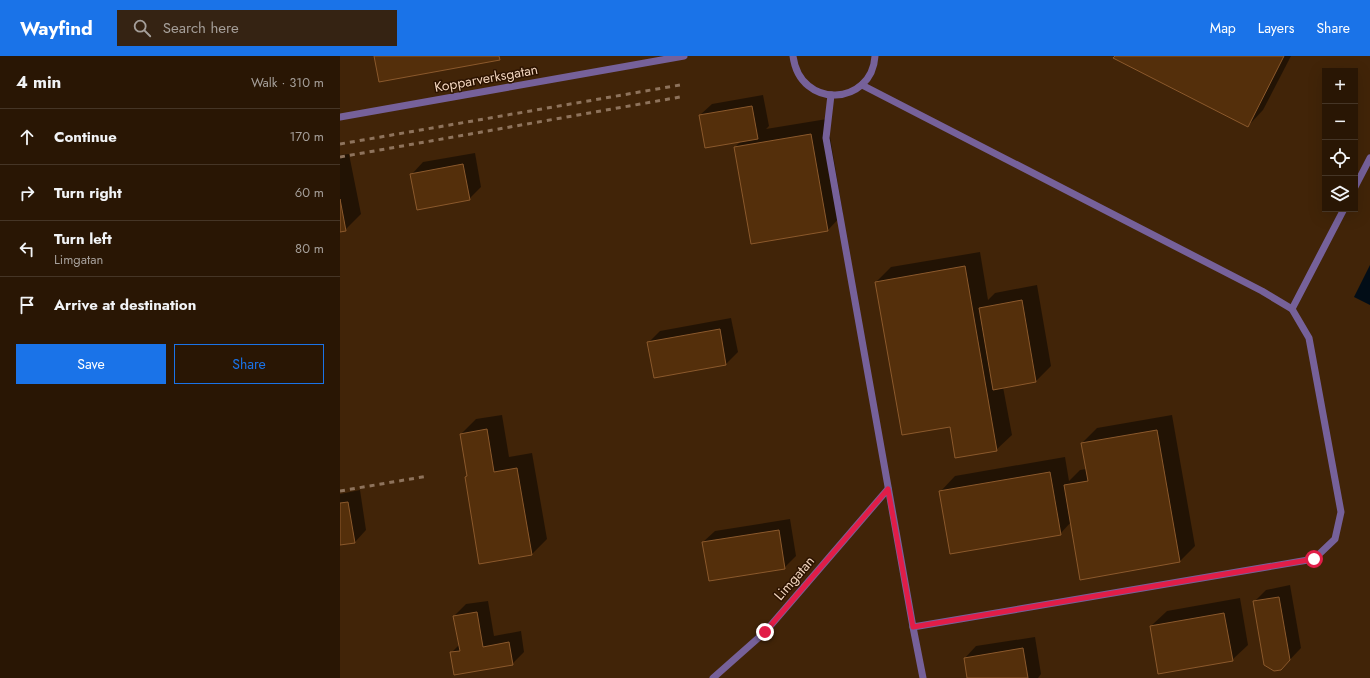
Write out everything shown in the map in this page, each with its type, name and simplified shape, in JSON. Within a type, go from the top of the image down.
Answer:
[{"type":"lane","name":"Kopparverksgatan","points":[[340,117],[684,56]]},
{"type":"lane","points":[[792,56],[794,66],[799,77],[808,86],[819,93],[831,95],[848,93],[862,85],[871,73],[875,56]]},
{"type":"lane","points":[[862,85],[1262,290],[1292,309],[1309,338],[1341,512],[1335,539],[1314,559],[913,627]]},
{"type":"lane","points":[[831,95],[826,138],[923,678]]},
{"type":"lane","points":[[1358,181],[1370,158]]},
{"type":"lane","points":[[1292,309],[1342,212]]},
{"type":"lane","name":"Limgatan","points":[[713,678],[765,632],[888,489]]},
{"type":"shaded area","points":[[340,56],[1370,56],[1370,678],[340,678]]},
{"type":"shaded area","points":[[1370,265],[1370,305],[1354,297]]},
{"type":"building","points":[[374,56],[499,56],[500,60],[379,82]]},
{"type":"building","points":[[1115,56],[1284,56],[1248,127],[1113,58]]},
{"type":"building","points":[[752,106],[758,139],[705,148],[699,115]]},
{"type":"building","points":[[811,134],[828,231],[751,244],[734,147]]},
{"type":"building","points":[[463,164],[470,200],[417,210],[410,174]]},
{"type":"building","points":[[340,199],[346,231],[340,232]]},
{"type":"building","points":[[965,266],[997,451],[955,458],[950,427],[902,435],[875,282]]},
{"type":"building","points":[[1022,300],[1036,382],[993,390],[979,308]]},
{"type":"building","points":[[720,329],[726,365],[654,378],[647,342]]},
{"type":"building","points":[[487,429],[494,472],[517,468],[532,555],[479,564],[465,477],[467,476],[460,434]]},
{"type":"building","points":[[1157,430],[1180,562],[1080,580],[1064,485],[1088,481],[1081,443]]},
{"type":"building","points":[[1050,472],[1061,535],[950,554],[939,491]]},
{"type":"building","points":[[348,502],[355,543],[340,545],[340,503]]},
{"type":"building","points":[[779,530],[785,569],[709,581],[702,542]]},
{"type":"building","points":[[1279,597],[1290,660],[1281,670],[1274,671],[1264,665],[1253,601]]},
{"type":"building","points":[[477,612],[483,647],[509,642],[513,665],[454,675],[450,652],[460,651],[453,616]]},
{"type":"building","points":[[1224,613],[1233,661],[1158,674],[1150,626]]},
{"type":"building","points":[[1023,648],[1028,678],[967,678],[964,658]]},
{"type":"railway","points":[[340,144],[680,85]]},
{"type":"railway","points":[[340,157],[680,97]]},
{"type":"railway","points":[[340,491],[428,476]]},
{"type":"route","points":[[765,632],[888,489],[913,627],[1314,559]]}]
